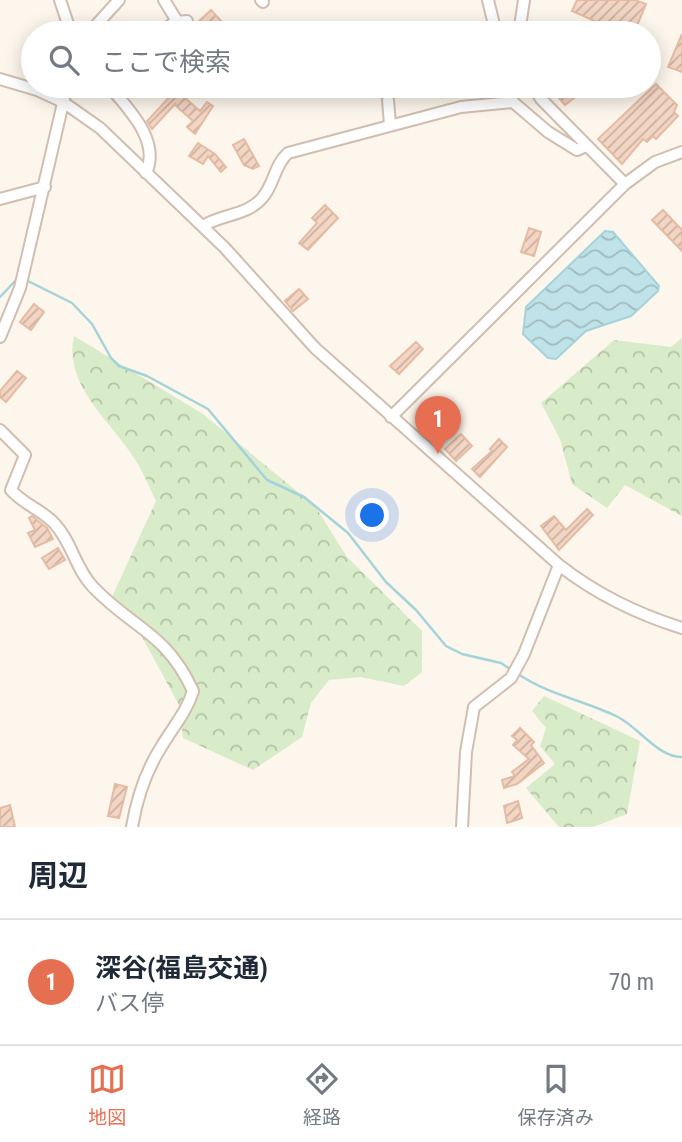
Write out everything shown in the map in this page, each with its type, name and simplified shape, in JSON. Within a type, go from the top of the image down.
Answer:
[{"type":"street","points":[[60,0],[67,21]]},
{"type":"street","points":[[100,21],[119,0]]},
{"type":"street","points":[[164,0],[182,21]]},
{"type":"street","points":[[488,0],[493,21]]},
{"type":"street","points":[[521,21],[524,0]]},
{"type":"street","points":[[0,79],[21,85]]},
{"type":"street","points":[[54,98],[88,118],[203,226],[315,348],[559,565],[581,583],[609,598],[645,616],[682,628]]},
{"type":"street","points":[[0,337],[20,288],[64,98]]},
{"type":"street","points":[[120,98],[130,110],[146,138],[150,163],[146,173]]},
{"type":"street","points":[[512,98],[548,132],[577,150],[586,146]]},
{"type":"street","points":[[540,98],[625,184]]},
{"type":"street","points":[[388,100],[390,124]]},
{"type":"street","points":[[203,226],[250,208],[263,198],[288,153],[461,107],[513,102]]},
{"type":"street","points":[[391,417],[625,184],[655,162],[682,152]]},
{"type":"street","points":[[0,199],[45,187]]},
{"type":"street","points":[[0,430],[24,455],[11,490],[52,521],[66,538],[86,578],[110,603],[155,635],[179,663],[193,691],[189,704],[148,770],[136,802],[132,827]]},
{"type":"street","points":[[462,827],[466,751],[474,707],[511,678],[559,565]]},
{"type":"green space","points":[[74,336],[203,414],[315,506],[347,557],[422,631],[422,672],[404,686],[360,677],[329,680],[311,703],[302,737],[253,770],[183,738],[179,705],[135,624],[111,599],[156,501],[137,463],[82,386],[72,354]]},
{"type":"green space","points":[[682,338],[682,516],[625,485],[607,508],[572,484],[560,439],[541,403],[614,340],[671,347]]},
{"type":"green space","points":[[544,696],[640,741],[627,814],[593,827],[559,827],[526,788],[555,764],[540,746],[546,728],[532,711]]},
{"type":"water","points":[[605,231],[613,232],[659,286],[658,291],[631,316],[586,331],[556,359],[548,358],[523,334],[526,307]]},
{"type":"building","points":[[577,0],[635,0],[646,4],[639,21],[595,21],[572,11]]},
{"type":"building","points":[[211,10],[221,21],[199,21]]},
{"type":"building","points":[[682,34],[682,72],[668,67]]},
{"type":"building","points":[[661,89],[677,105],[674,112],[678,116],[656,139],[653,136],[647,142],[643,139],[622,164],[598,139],[641,98],[661,98]]},
{"type":"building","points":[[169,98],[185,98],[200,111],[207,102],[213,106],[195,134],[187,127],[193,121],[175,105],[176,103],[152,129],[147,121]]},
{"type":"building","points":[[559,98],[574,98],[565,105]]},
{"type":"building","points":[[244,139],[259,166],[253,169],[244,165],[233,145]]},
{"type":"building","points":[[198,143],[215,154],[226,167],[221,172],[208,156],[203,164],[189,156]]},
{"type":"building","points":[[325,205],[338,218],[308,250],[299,243],[317,223],[312,218]]},
{"type":"building","points":[[663,210],[682,230],[682,251],[652,220]]},
{"type":"building","points":[[529,228],[541,232],[534,256],[521,252]]},
{"type":"building","points":[[299,289],[308,299],[293,311],[285,301]]},
{"type":"building","points":[[34,304],[44,312],[31,330],[20,322]]},
{"type":"building","points":[[416,342],[423,349],[399,374],[390,366]]},
{"type":"building","points":[[17,371],[26,378],[6,402],[0,397],[0,391]]},
{"type":"building","points":[[461,434],[472,446],[456,461],[445,449]]},
{"type":"building","points":[[499,439],[507,447],[480,477],[472,469],[492,451],[490,449]]},
{"type":"building","points":[[587,509],[593,515],[559,550],[541,526],[554,516],[566,530]]},
{"type":"building","points":[[32,516],[47,528],[53,539],[35,547],[28,533],[35,530],[29,518]]},
{"type":"building","points":[[58,548],[65,560],[49,569],[42,558]]},
{"type":"building","points":[[520,728],[534,742],[531,745],[544,763],[517,784],[504,788],[502,780],[515,776],[512,772],[529,759],[513,745],[517,740],[512,736]]},
{"type":"building","points":[[115,784],[127,787],[119,818],[108,816]]},
{"type":"building","points":[[518,801],[522,818],[507,823],[504,806]]},
{"type":"building","points":[[10,805],[15,827],[0,827],[0,808]]},
{"type":"waterway","points":[[0,297],[18,278]]},
{"type":"waterway","points":[[24,279],[72,303],[92,324],[111,358],[119,366],[147,376],[208,409],[267,480],[304,497],[348,533],[386,582],[416,610],[446,646],[462,654],[501,663],[513,671]]},
{"type":"waterway","points":[[518,674],[542,687],[618,717],[665,753],[682,757]]},
{"type":"place","name":"深谷(福島交通)","points":[[438,454]]}]
